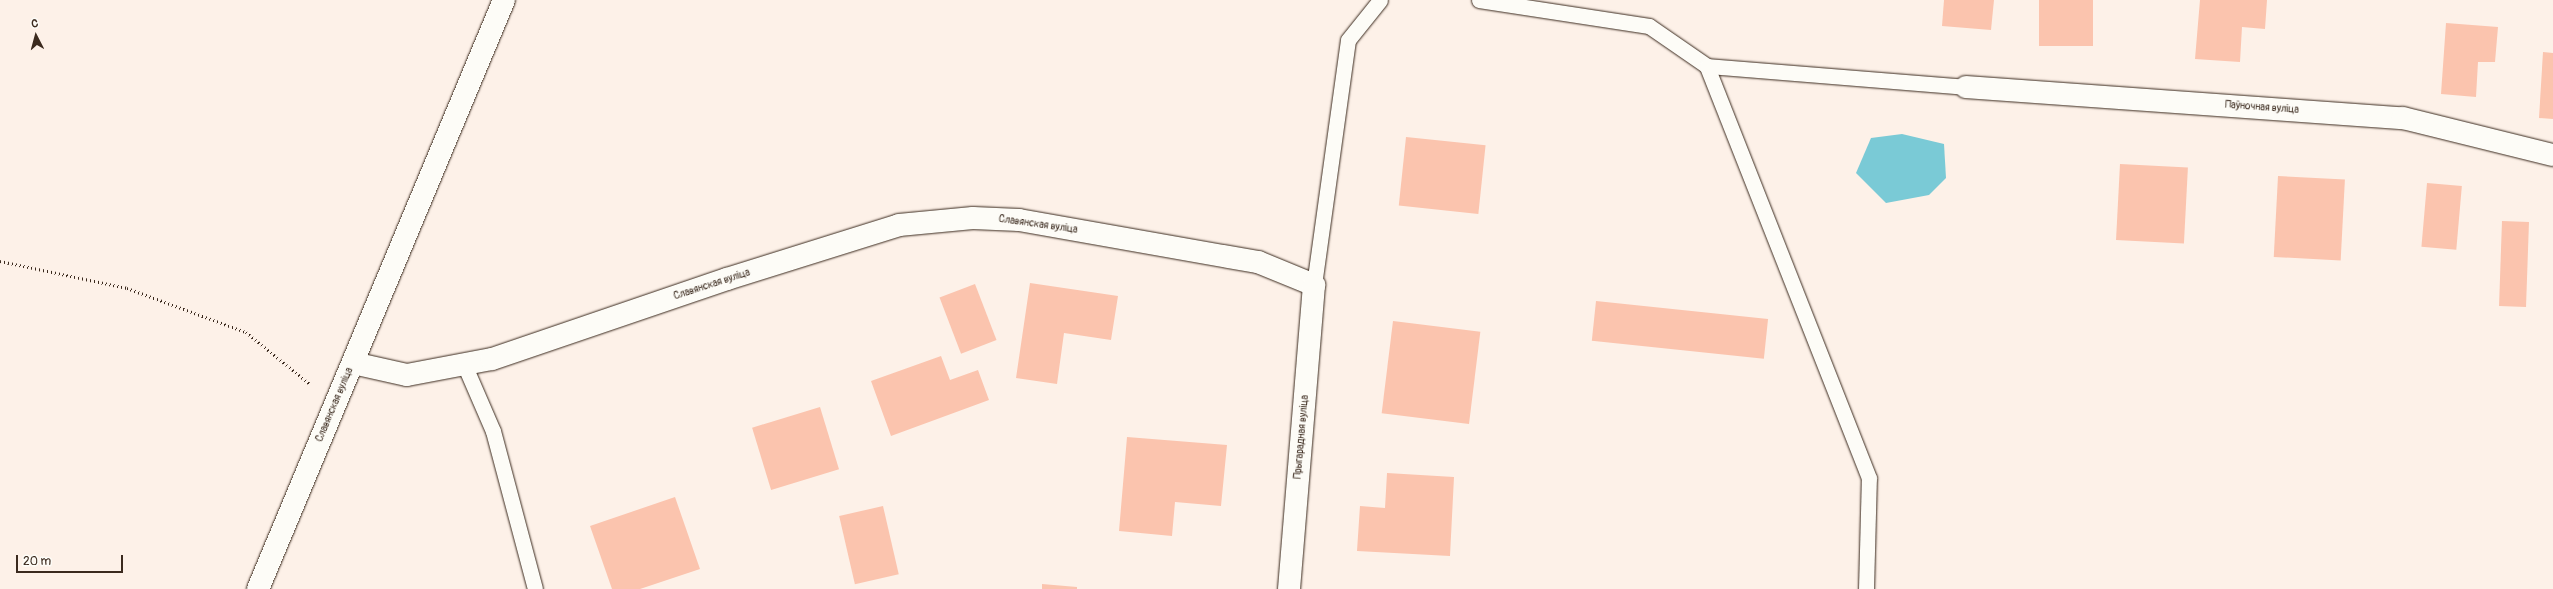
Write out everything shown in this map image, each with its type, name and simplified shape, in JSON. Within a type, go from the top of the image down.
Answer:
[{"type":"street","points":[[353,363],[504,0]]},
{"type":"street","name":"Паўночная вуліца","points":[[1966,87],[2403,118],[2553,155]]},
{"type":"street","name":"Славянская вуліца","points":[[258,589],[353,363],[407,375],[492,359],[899,225],[973,218],[1019,220],[1258,262],[1314,285]]},
{"type":"street","name":"Прыгарадная вуліца","points":[[1289,589],[1314,285]]},
{"type":"lane","points":[[1314,285],[1348,40],[1380,0]]},
{"type":"lane","points":[[1479,0],[1649,26],[1707,66],[1966,87]]},
{"type":"lane","points":[[1707,66],[1869,478],[1866,589]]},
{"type":"lane","points":[[464,364],[493,431],[535,589]]},
{"type":"path","points":[[0,261],[127,288],[246,332],[335,404]]},
{"type":"water","points":[[1902,134],[1944,144],[1946,178],[1929,195],[1886,203],[1856,173],[1871,138]]},
{"type":"building","points":[[1944,0],[1994,0],[1991,30],[1942,26]]},
{"type":"building","points":[[2039,0],[2093,0],[2093,46],[2039,46]]},
{"type":"building","points":[[2200,0],[2267,0],[2265,29],[2242,27],[2240,62],[2195,59]]},
{"type":"building","points":[[2446,23],[2498,27],[2495,62],[2478,62],[2476,97],[2441,94]]},
{"type":"building","points":[[2543,52],[2553,53],[2553,119],[2539,118]]},
{"type":"building","points":[[1406,137],[1486,145],[1478,214],[1399,206]]},
{"type":"building","points":[[2120,164],[2188,168],[2184,243],[2116,240]]},
{"type":"building","points":[[2278,176],[2345,180],[2341,260],[2274,257]]},
{"type":"building","points":[[2427,183],[2462,186],[2456,250],[2421,247]]},
{"type":"building","points":[[2502,221],[2529,222],[2526,307],[2499,306]]},
{"type":"building","points":[[1030,283],[1118,296],[1111,340],[1064,333],[1057,384],[1016,378]]},
{"type":"building","points":[[975,284],[997,340],[961,354],[940,298]]},
{"type":"building","points":[[1596,301],[1768,319],[1764,359],[1592,341]]},
{"type":"building","points":[[1393,321],[1480,332],[1469,424],[1382,413]]},
{"type":"building","points":[[941,356],[950,380],[978,370],[989,400],[891,436],[871,381]]},
{"type":"building","points":[[820,407],[839,469],[771,490],[752,428]]},
{"type":"building","points":[[1127,437],[1227,445],[1221,506],[1175,502],[1172,536],[1119,531]]},
{"type":"building","points":[[1387,473],[1454,477],[1450,556],[1357,551],[1360,506],[1385,508]]},
{"type":"building","points":[[675,497],[700,569],[640,589],[612,589],[590,526]]},
{"type":"building","points":[[883,506],[899,574],[855,584],[839,516]]},
{"type":"building","points":[[1042,584],[1077,587],[1077,589],[1042,589]]}]
